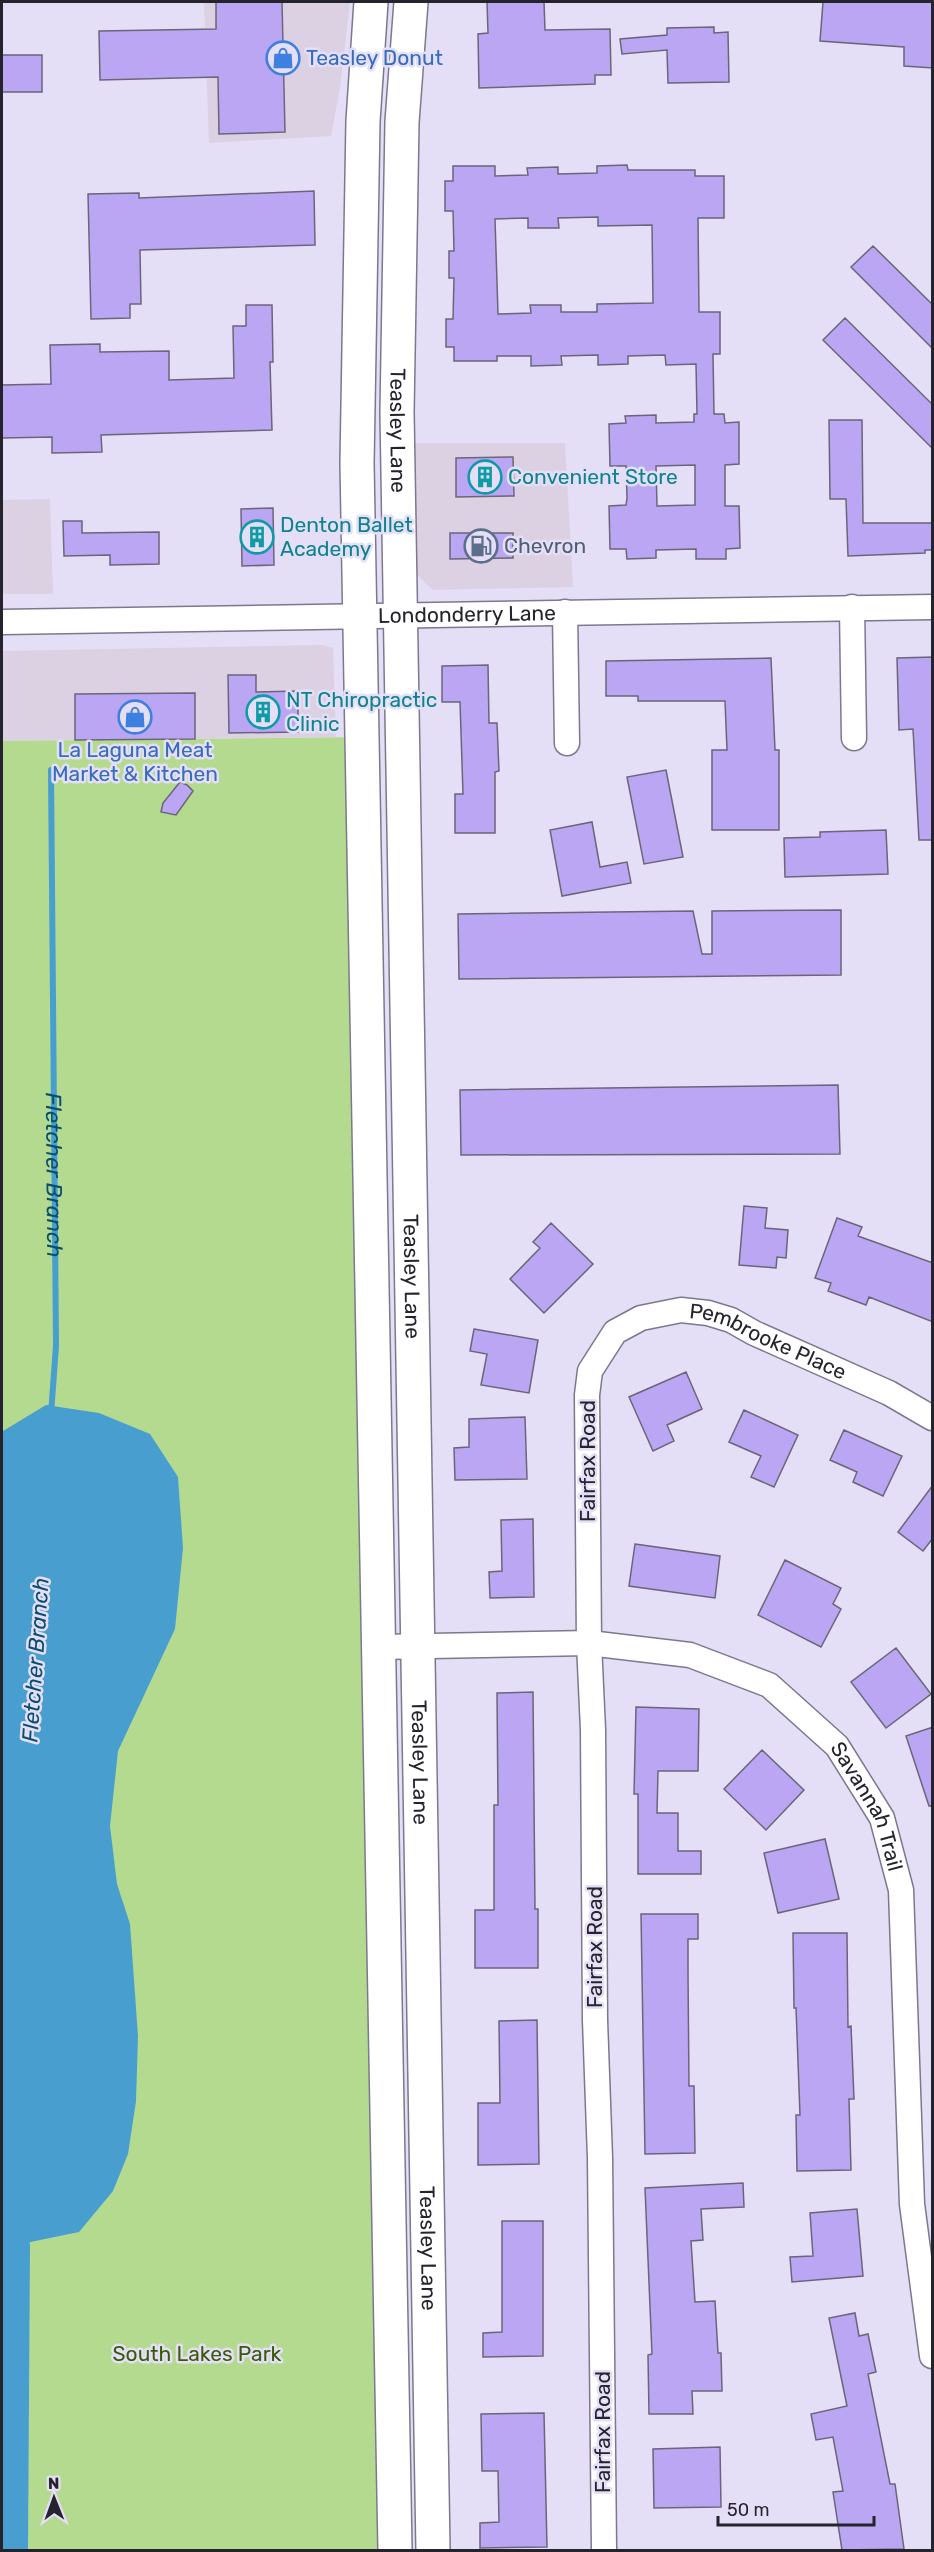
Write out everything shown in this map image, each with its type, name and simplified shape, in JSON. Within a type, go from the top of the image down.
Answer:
[{"type":"main road","name":"Teasley Lane","points":[[371,2],[363,121],[357,463],[395,2550]]},
{"type":"main road","name":"Teasley Lane","points":[[411,2],[402,122],[397,412],[433,2550]]},
{"type":"main road","points":[[363,121],[402,122]]},
{"type":"street","points":[[852,607],[854,738]]},
{"type":"street","name":"Londonderry Lane","points":[[2,622],[933,607]]},
{"type":"street","points":[[565,612],[567,743]]},
{"type":"street","name":"Pembrooke Place","points":[[604,1347],[615,1332],[641,1318],[681,1310],[708,1313],[731,1320],[754,1333],[889,1393],[933,1418]]},
{"type":"street","name":"Fairfax Road","points":[[604,1347],[590,1371],[587,1395],[604,2550]]},
{"type":"street","name":"Savannah Trail","points":[[379,1647],[589,1643],[690,1655],[769,1685],[837,1746],[882,1818],[901,1890],[912,2204],[933,2355]]},
{"type":"shaded area","points":[[204,2],[350,2],[340,88],[331,136],[209,143]]},
{"type":"shaded area","points":[[413,443],[565,443],[573,587],[433,590],[413,571]]},
{"type":"shaded area","points":[[50,499],[53,594],[2,594],[2,500]]},
{"type":"shaded area","points":[[323,645],[333,648],[336,737],[2,741],[2,651]]},
{"type":"green space","name":"South Lakes Park","points":[[361,737],[395,2550],[2,2550],[2,741]]},
{"type":"water","points":[[46,1405],[99,1413],[150,1434],[178,1477],[183,1548],[175,1629],[118,1751],[110,1826],[117,1884],[130,1924],[138,2036],[136,2101],[128,2154],[113,2191],[79,2232],[11,2246],[2,2243],[2,1437],[3,1431]]},
{"type":"building","points":[[216,2],[282,2],[285,132],[219,134],[218,77],[100,80],[99,31],[216,29]]},
{"type":"building","points":[[487,2],[544,2],[545,30],[610,29],[611,75],[595,75],[595,84],[479,88],[478,34],[488,33]]},
{"type":"building","points":[[823,2],[933,2],[933,68],[904,66],[904,47],[820,41]]},
{"type":"building","points":[[714,27],[714,33],[728,32],[729,82],[668,83],[667,50],[622,54],[620,39],[667,35],[667,28]]},
{"type":"building","points":[[2,55],[42,55],[42,92],[2,92]]},
{"type":"building","points":[[627,165],[628,170],[695,170],[695,176],[724,176],[724,218],[698,218],[699,312],[720,312],[720,354],[713,354],[714,414],[724,414],[725,423],[739,422],[739,464],[725,465],[725,506],[739,506],[740,548],[726,549],[726,559],[696,559],[696,549],[656,550],[656,558],[627,559],[626,549],[610,549],[609,506],[626,505],[627,498],[626,466],[610,466],[609,424],[626,423],[625,416],[656,415],[656,423],[694,422],[694,414],[697,414],[696,364],[666,365],[665,355],[628,356],[628,364],[598,365],[598,355],[561,356],[562,365],[531,366],[531,356],[497,356],[497,361],[454,361],[454,347],[446,347],[446,319],[453,319],[454,278],[449,278],[449,251],[454,251],[453,211],[445,211],[445,181],[453,181],[453,166],[495,166],[495,176],[528,175],[527,168],[558,167],[558,174],[597,173],[597,166]],"holes":[[[598,217],[598,226],[652,225],[653,303],[597,304],[597,312],[561,312],[561,305],[530,305],[531,313],[498,314],[495,219],[528,218],[528,228],[559,228],[558,218]],[[695,465],[695,505],[657,506],[656,466]]]},
{"type":"building","points":[[314,191],[315,245],[140,250],[141,304],[130,304],[130,318],[91,319],[88,194],[139,193],[139,198]]},
{"type":"building","points":[[873,246],[933,305],[933,349],[851,267]]},
{"type":"building","points":[[246,305],[272,305],[273,362],[270,362],[272,430],[101,435],[102,452],[52,453],[52,437],[2,438],[2,385],[51,384],[50,345],[100,344],[100,352],[169,351],[169,380],[234,378],[233,326],[246,326]]},
{"type":"building","points":[[845,318],[933,405],[933,449],[823,340]]},
{"type":"building","points":[[829,420],[862,420],[863,523],[933,523],[933,550],[925,550],[925,553],[848,556],[846,499],[830,499]]},
{"type":"building","name":"Convenient Store","points":[[513,457],[514,496],[456,497],[456,458]]},
{"type":"building","name":"Denton Ballet Academy","points":[[273,508],[274,565],[242,566],[241,509]]},
{"type":"building","points":[[63,521],[82,521],[82,533],[159,532],[159,564],[110,565],[110,555],[64,556]]},
{"type":"building","name":"Chevron","points":[[450,533],[513,533],[513,558],[450,559]]},
{"type":"building","points":[[933,657],[933,840],[919,840],[913,729],[899,730],[897,658]]},
{"type":"building","points":[[771,658],[775,750],[779,750],[779,830],[712,830],[712,750],[727,750],[725,701],[638,701],[638,696],[606,696],[606,661]]},
{"type":"building","points":[[488,665],[489,723],[497,723],[499,771],[495,772],[495,833],[455,833],[455,794],[463,794],[460,702],[442,702],[442,666]]},
{"type":"building","name":"NT Chiropractic Clinic","points":[[228,675],[256,675],[256,692],[298,691],[298,732],[229,733]]},
{"type":"building","name":"La Laguna Meat Market & Kitchen","points":[[195,693],[195,739],[75,740],[75,694]]},
{"type":"building","points":[[666,770],[683,857],[644,864],[627,777]]},
{"type":"building","points":[[180,782],[193,791],[176,815],[161,812],[163,803]]},
{"type":"building","points":[[592,822],[600,867],[627,862],[631,883],[562,896],[550,830]]},
{"type":"building","points":[[886,830],[888,874],[785,877],[784,838],[820,837],[820,832]]},
{"type":"building","points":[[841,910],[841,975],[459,979],[458,914],[693,911],[702,954],[712,954],[712,911]]},
{"type":"building","points":[[838,1085],[840,1154],[461,1155],[460,1090]]},
{"type":"building","points":[[744,1206],[767,1208],[765,1228],[788,1230],[786,1258],[777,1257],[776,1268],[739,1265]]},
{"type":"building","points":[[837,1218],[862,1227],[858,1236],[933,1263],[933,1322],[869,1297],[866,1305],[828,1291],[831,1283],[815,1278]]},
{"type":"building","points":[[551,1223],[593,1264],[544,1313],[510,1279],[540,1248],[533,1242]]},
{"type":"building","points":[[474,1329],[538,1340],[529,1393],[481,1385],[487,1354],[470,1351]]},
{"type":"building","points":[[686,1372],[702,1409],[667,1425],[674,1441],[653,1451],[629,1397]]},
{"type":"building","points":[[744,1410],[798,1435],[774,1487],[751,1477],[761,1456],[729,1442]]},
{"type":"building","points":[[525,1417],[527,1479],[455,1480],[454,1448],[469,1447],[469,1419]]},
{"type":"building","points":[[844,1430],[902,1456],[883,1496],[853,1482],[857,1472],[830,1460]]},
{"type":"building","points":[[933,1485],[933,1538],[923,1551],[898,1532]]},
{"type":"building","points":[[533,1519],[534,1597],[490,1598],[489,1572],[502,1571],[501,1520]]},
{"type":"building","points":[[635,1544],[720,1556],[715,1598],[629,1586]]},
{"type":"building","points":[[785,1560],[841,1588],[833,1604],[841,1609],[821,1647],[758,1615]]},
{"type":"building","points":[[896,1648],[931,1694],[886,1728],[851,1682]]},
{"type":"building","points":[[533,1692],[535,1909],[538,1909],[538,1968],[475,1968],[475,1910],[494,1910],[494,1805],[498,1805],[497,1693]]},
{"type":"building","points":[[636,1707],[699,1709],[698,1771],[658,1771],[657,1813],[678,1813],[678,1851],[701,1851],[701,1874],[638,1874],[638,1794],[634,1794]]},
{"type":"building","points":[[933,1727],[933,1806],[929,1806],[906,1736]]},
{"type":"building","points":[[762,1750],[804,1790],[766,1830],[724,1789]]},
{"type":"building","points":[[825,1839],[839,1899],[778,1913],[764,1853]]},
{"type":"building","points":[[641,1914],[698,1914],[698,1939],[688,1939],[689,2086],[694,2086],[695,2153],[645,2154]]},
{"type":"building","points":[[793,1933],[847,1933],[848,2027],[851,2026],[854,2099],[849,2099],[851,2170],[797,2171],[796,2115],[800,2115],[796,2008],[794,2008]]},
{"type":"building","points":[[537,2020],[539,2164],[478,2165],[478,2103],[500,2103],[499,2021]]},
{"type":"building","points":[[743,2183],[744,2207],[701,2209],[703,2240],[691,2241],[695,2302],[715,2301],[718,2353],[721,2353],[722,2391],[692,2391],[693,2414],[649,2414],[648,2355],[652,2354],[645,2188]]},
{"type":"building","points":[[857,2209],[863,2276],[792,2282],[790,2257],[813,2256],[810,2213]]},
{"type":"building","points":[[502,2221],[543,2221],[543,2356],[483,2357],[483,2333],[502,2332]]},
{"type":"building","points":[[855,2313],[859,2336],[868,2334],[876,2372],[868,2374],[890,2484],[895,2484],[904,2549],[842,2550],[833,2492],[843,2491],[833,2437],[816,2440],[811,2414],[847,2406],[829,2318]]},
{"type":"building","points":[[544,2413],[547,2547],[480,2548],[480,2523],[499,2522],[498,2471],[482,2471],[481,2414]]},
{"type":"building","points":[[720,2447],[721,2507],[654,2508],[653,2449]]},
{"type":"waterway","name":"Fletcher Branch","points":[[51,770],[56,1346],[51,1414]]},
{"type":"waterway","name":"Fletcher Branch","points":[[9,2550],[11,2246]]},
{"type":"place","name":"Teasley Donut","points":[[283,58]]},
{"type":"place","name":"Convenient Store","points":[[485,477]]},
{"type":"place","name":"Denton Ballet Academy","points":[[257,537]]},
{"type":"place","name":"Chevron","points":[[481,546]]},
{"type":"place","name":"NT Chiropractic Clinic","points":[[263,712]]},
{"type":"place","name":"La Laguna Meat Market & Kitchen","points":[[135,717]]}]
